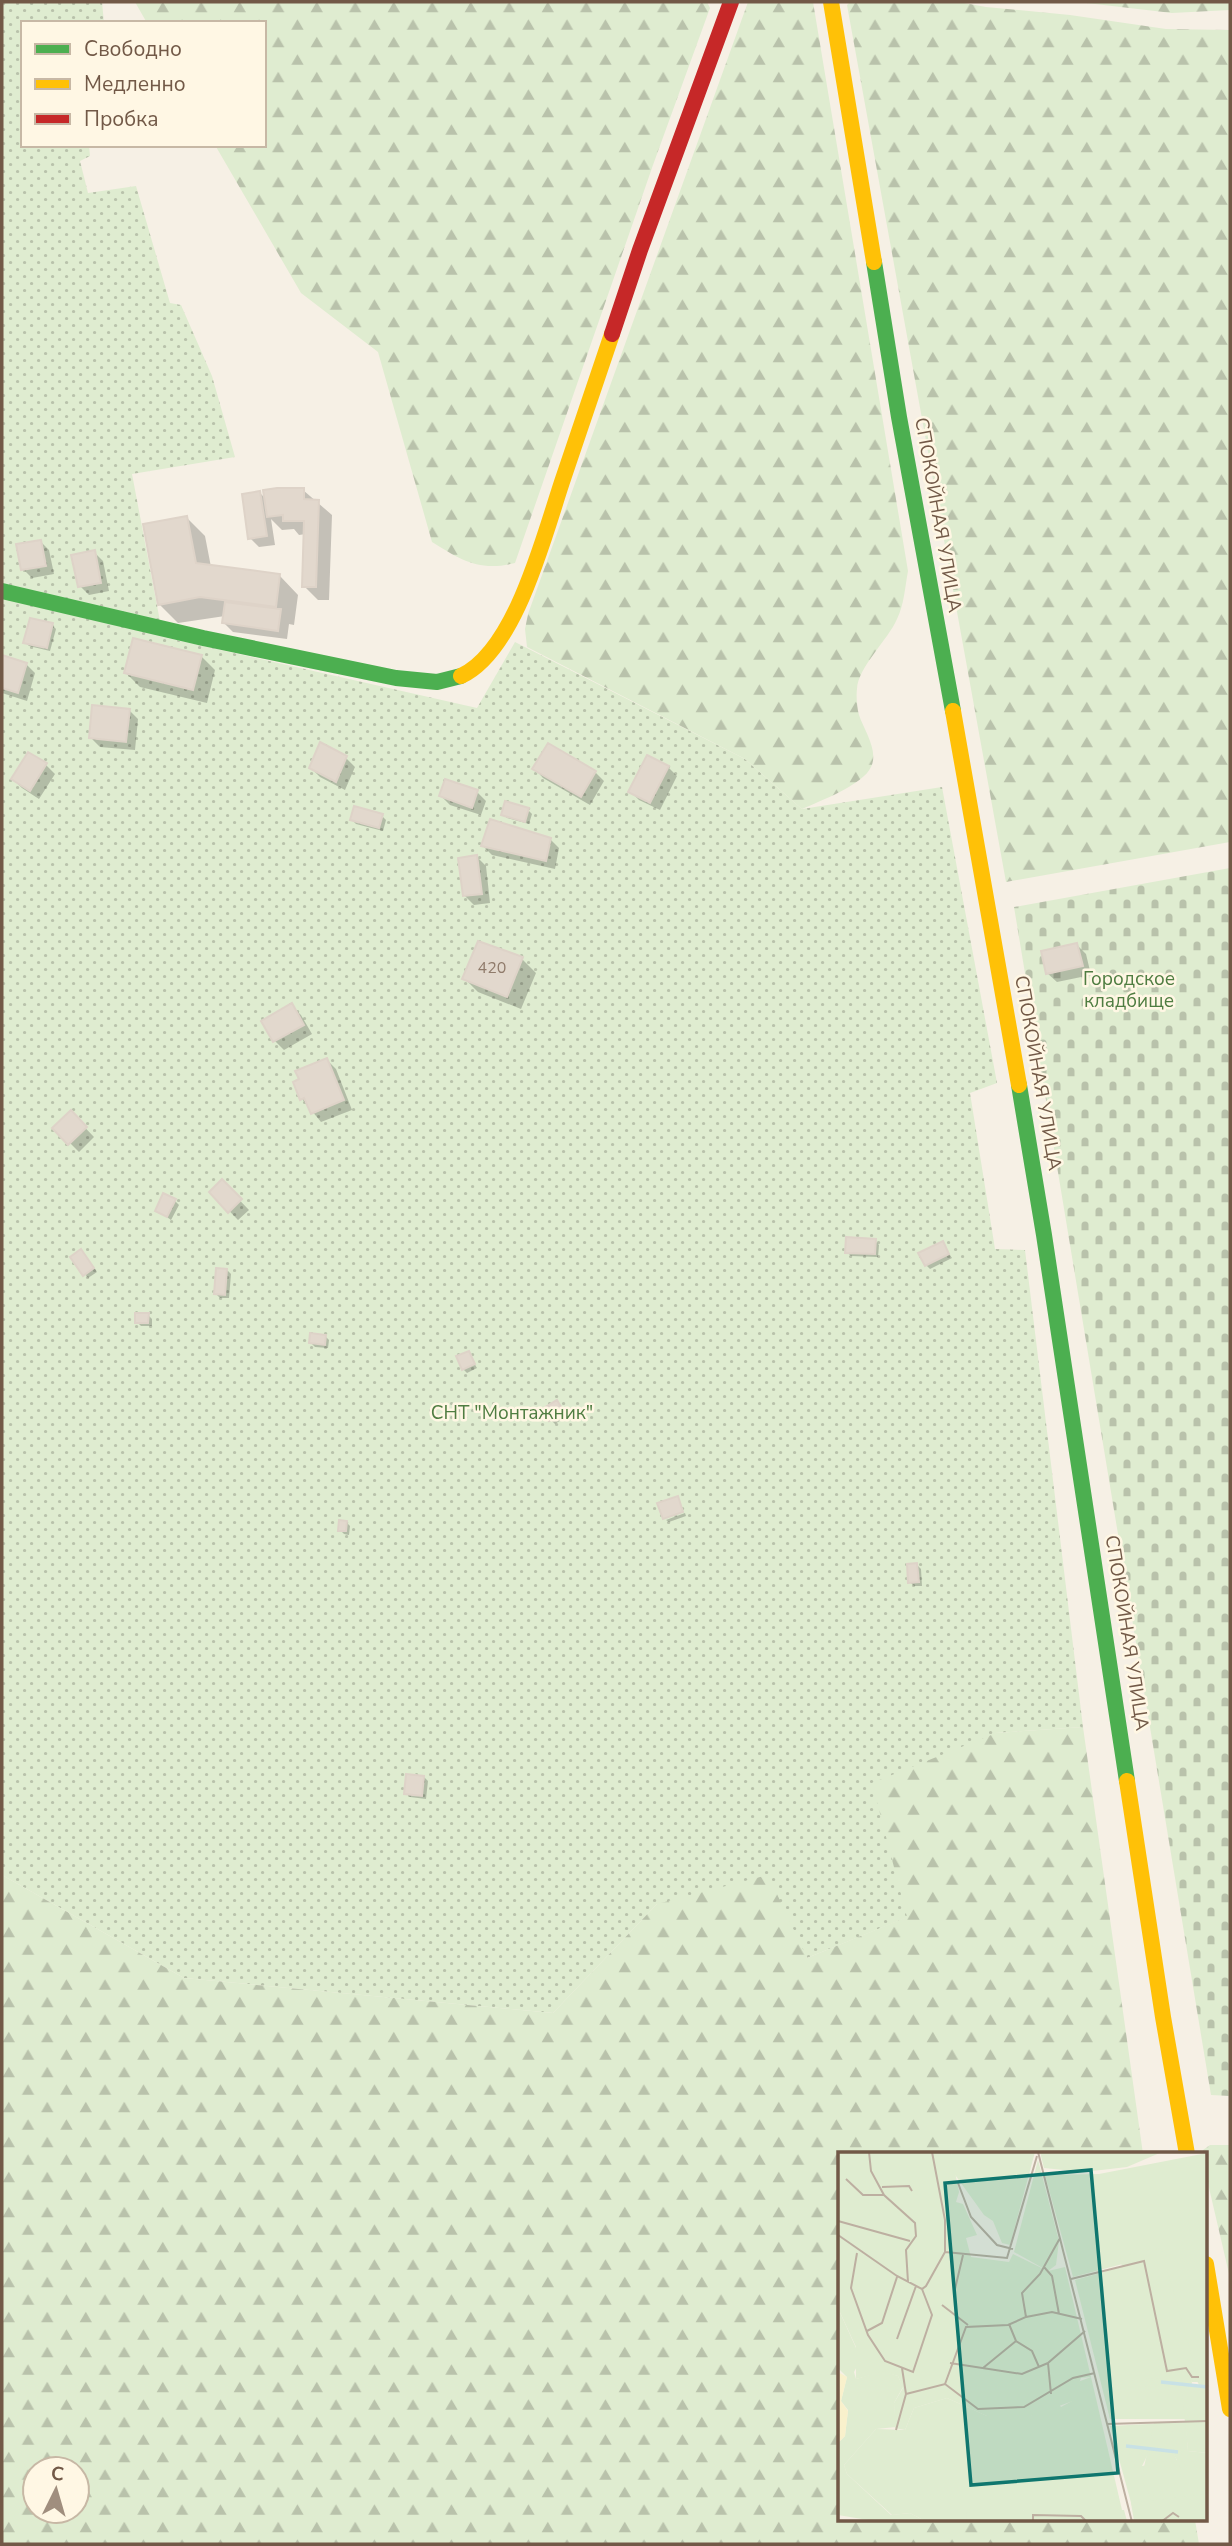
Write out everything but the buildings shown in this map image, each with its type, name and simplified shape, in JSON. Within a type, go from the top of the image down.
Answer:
[{"type":"street","points":[[2,592],[203,638],[397,678],[427,683],[451,680],[468,672],[491,651],[510,623],[527,586],[640,250],[731,2]]},
{"type":"street","name":"СПОКОЙНАЯ УЛИЦА","points":[[831,2],[899,417],[987,895],[1044,1235],[1163,2017],[1187,2152]]},
{"type":"street","points":[[1208,2276],[1230,2409]]},
{"type":"green space","name":"СНТ \"Монтажник\"","points":[[2,2],[102,2],[104,21],[21,21],[21,147],[89,147],[90,156],[80,161],[88,193],[136,186],[170,303],[181,305],[212,376],[235,457],[132,474],[163,637],[477,708],[515,642],[745,759],[802,809],[942,787],[997,1083],[970,1093],[995,1249],[1025,1250],[1083,1727],[996,1733],[908,1917],[807,1958],[657,1904],[553,2013],[184,1978],[2,1875]]},
{"type":"green space","points":[[135,2],[707,2],[710,8],[515,563],[491,566],[471,563],[432,542],[378,352],[301,293],[216,147],[266,147],[266,21],[146,21]]},
{"type":"green space","points":[[748,2],[813,2],[908,571],[899,614],[862,672],[857,689],[859,715],[872,747],[871,767],[850,786],[802,809],[745,759],[527,647],[525,629],[528,614]]},
{"type":"green space","points":[[850,2],[959,2],[1166,29],[1230,30],[1230,842],[1006,882],[847,5]]},
{"type":"green space","points":[[1078,2],[1230,2],[1230,10],[1172,13]]},
{"type":"green space","name":"Городское кладбище","points":[[1230,868],[1230,2096],[1211,2095],[1014,907]]},
{"type":"green space","points":[[1083,1727],[1143,2152],[838,2152],[838,2522],[1195,2522],[1199,2544],[2,2544],[2,1875],[184,1978],[553,2013],[657,1904],[768,1875],[807,1958],[907,1917],[872,1783],[996,1733]]},
{"type":"green space","points":[[1210,2145],[1230,2145],[1230,2278],[1208,2184],[1208,2152],[1203,2150]]},
{"type":"traffic: fast","points":[[874,262],[899,417],[953,711]]},
{"type":"traffic: fast","points":[[2,591],[203,638],[396,678],[437,682],[461,676]]},
{"type":"traffic: fast","points":[[1019,1085],[1127,1781]]},
{"type":"traffic: slow","points":[[831,2],[874,262]]},
{"type":"traffic: slow","points":[[461,676],[481,662],[498,642],[526,587],[612,334]]},
{"type":"traffic: slow","points":[[953,711],[1019,1085]]},
{"type":"traffic: slow","points":[[1127,1781],[1187,2152]]},
{"type":"traffic: slow","points":[[1208,2276],[1230,2409]]},
{"type":"traffic: jam","points":[[612,334],[731,2]]}]
